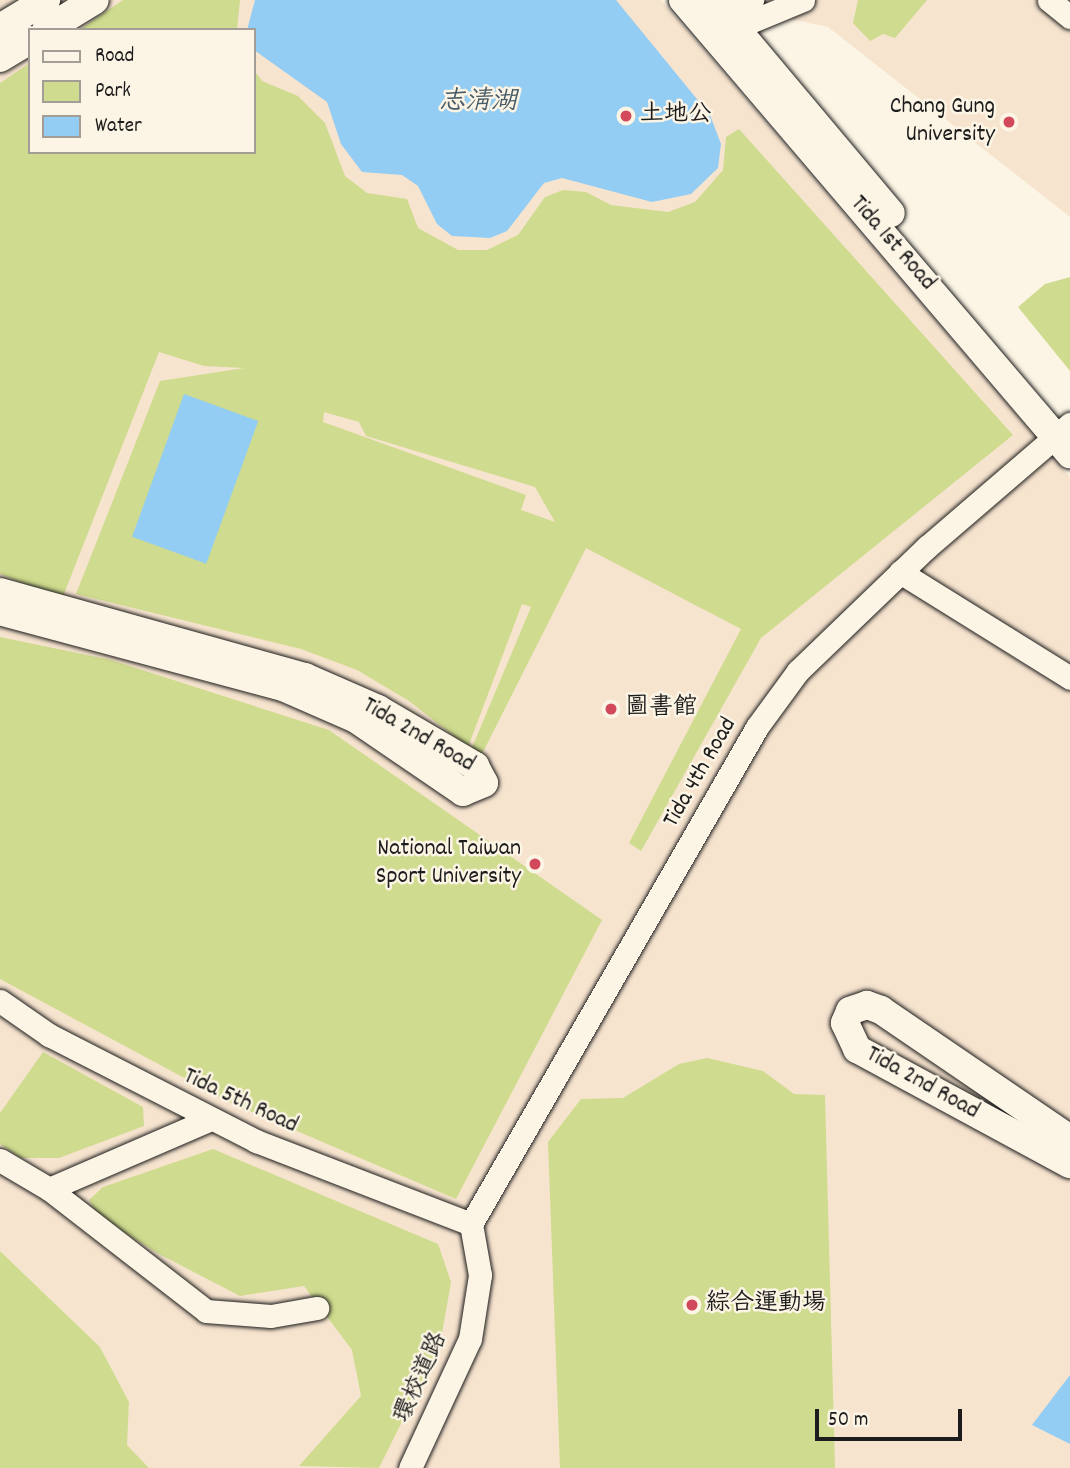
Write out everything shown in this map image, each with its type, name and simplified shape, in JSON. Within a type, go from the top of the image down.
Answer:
[{"type":"street","points":[[0,28],[46,0]]},
{"type":"street","points":[[50,28],[94,0]]},
{"type":"street","name":"Tida 1st Road","points":[[683,0],[721,20],[1067,434]]},
{"type":"street","points":[[721,20],[752,0]]},
{"type":"street","points":[[721,20],[803,0]]},
{"type":"street","points":[[1049,0],[1070,17]]},
{"type":"street","points":[[0,58],[28,41]]},
{"type":"street","name":"Tida 4th Road","points":[[471,1224],[757,727],[798,671],[900,572],[1067,434]]},
{"type":"street","points":[[900,572],[1070,678]]},
{"type":"street","name":"Tida 2nd Road","points":[[0,592],[305,677],[378,709],[475,766],[484,783],[463,792],[356,719],[283,687],[0,611]]},
{"type":"street","name":"Tida 5th Road","points":[[0,1001],[50,1035],[211,1119],[471,1224]]},
{"type":"street","name":"Tida 2nd Road","points":[[1070,1139],[881,1010],[867,1005],[850,1011],[845,1023],[857,1049],[1070,1164]]},
{"type":"street","points":[[49,1189],[211,1119]]},
{"type":"street","points":[[0,1160],[49,1189],[206,1311],[271,1316],[317,1308]]},
{"type":"street","name":"環校道路","points":[[410,1468],[470,1339],[480,1275],[471,1224]]},
{"type":"shaded area","name":"National Taiwan Sport University","points":[[0,0],[661,0],[1070,477],[1070,1468],[149,1468],[126,1445],[129,1402],[100,1347],[0,1251]]},
{"type":"shaded area","name":"Chang Gung University","points":[[753,0],[1070,0],[1070,217],[828,27],[763,13]]},
{"type":"green space","points":[[123,0],[240,0],[237,28],[82,28]]},
{"type":"green space","points":[[858,0],[927,0],[895,38],[883,34],[870,41],[853,23]]},
{"type":"green space","points":[[28,64],[28,154],[256,154],[256,73],[262,81],[298,96],[325,123],[345,176],[367,193],[407,199],[418,228],[458,250],[487,250],[518,235],[545,197],[563,190],[586,192],[611,205],[668,212],[695,202],[723,170],[726,137],[739,129],[1013,435],[761,638],[641,851],[629,843],[741,629],[586,548],[480,758],[471,750],[531,607],[522,604],[468,747],[409,701],[357,670],[301,649],[76,594],[160,381],[244,368],[204,366],[159,352],[62,599],[0,574],[0,83]],"holes":[[[324,412],[359,422],[366,436],[535,487],[555,522],[521,510],[526,495],[323,422]]]},
{"type":"green space","points":[[1070,277],[1070,371],[1018,307],[1045,284]]},
{"type":"green space","points":[[0,637],[111,660],[329,730],[602,920],[456,1199],[231,1103],[0,979]]},
{"type":"green space","points":[[43,1052],[143,1107],[144,1126],[59,1158],[21,1158],[0,1144],[0,1113]]},
{"type":"green space","name":"綜合運動場","points":[[707,1058],[763,1071],[794,1094],[825,1095],[835,1468],[560,1468],[548,1142],[581,1099],[623,1098],[679,1064]]},
{"type":"green space","points":[[213,1149],[438,1244],[451,1282],[440,1345],[379,1468],[299,1466],[361,1396],[352,1350],[304,1286],[240,1296],[159,1254],[98,1216],[89,1200],[103,1187]]},
{"type":"green space","points":[[0,1251],[100,1347],[129,1402],[127,1445],[149,1468],[0,1468]]},
{"type":"water","name":"志清湖","points":[[255,0],[616,0],[710,115],[721,144],[718,168],[691,194],[652,202],[562,178],[544,183],[507,231],[490,238],[452,236],[437,224],[418,186],[402,175],[362,172],[341,144],[327,102],[256,51],[256,28],[248,28]]},
{"type":"water","points":[[184,394],[258,421],[206,564],[132,537]]},
{"type":"water","points":[[1070,1375],[1070,1444],[1032,1425]]},
{"type":"place","name":"土地公","points":[[626,116]]},
{"type":"place","name":"Chang Gung University","points":[[1009,122]]},
{"type":"place","name":"圖書館","points":[[611,709]]},
{"type":"place","name":"National Taiwan Sport University","points":[[535,864]]},
{"type":"place","name":"綜合運動場","points":[[692,1305]]}]
